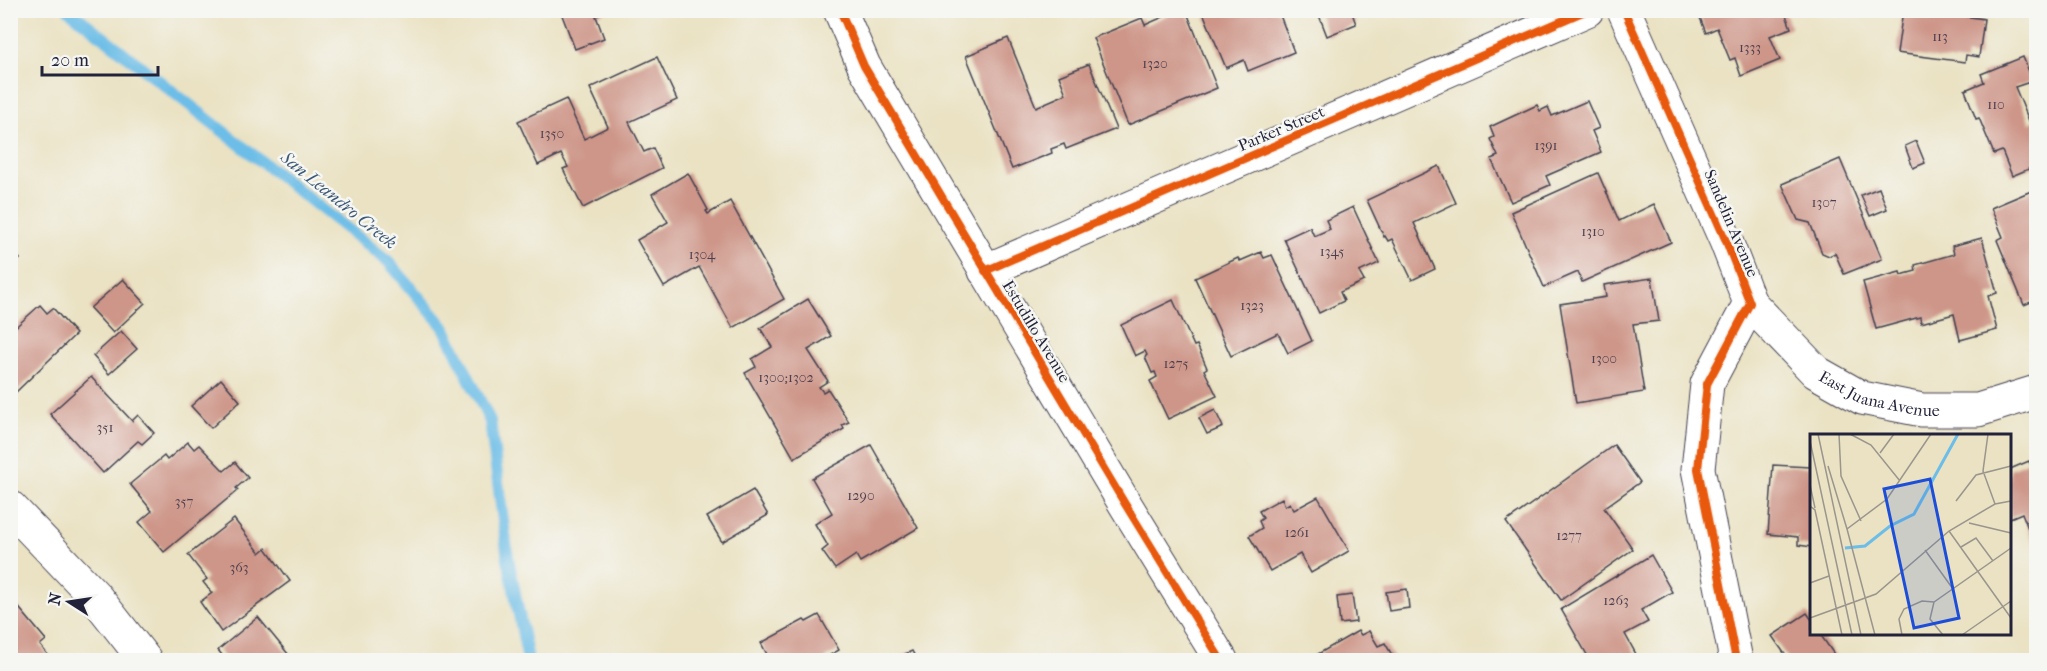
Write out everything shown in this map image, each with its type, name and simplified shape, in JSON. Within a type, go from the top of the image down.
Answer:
[{"type":"street","name":"Estudillo Avenue","points":[[840,10],[864,66],[985,271],[1221,660]]},
{"type":"street","name":"Parker Street","points":[[985,271],[1587,10]]},
{"type":"street","name":"Sandelin Avenue","points":[[1624,10],[1726,241],[1750,303],[1707,384],[1698,469],[1736,660]]},
{"type":"street","name":"East Juana Avenue","points":[[1750,303],[1816,372],[1862,398],[1922,410],[1978,410],[2037,392]]},
{"type":"street","points":[[10,507],[94,595],[145,660]]},
{"type":"building","points":[[560,10],[608,10],[596,16],[604,38],[575,49]]},
{"type":"building","points":[[1179,10],[1186,10],[1217,88],[1128,125],[1093,38],[1142,18],[1145,25]]},
{"type":"building","points":[[1202,10],[1278,10],[1294,52],[1248,71],[1244,60],[1226,68]]},
{"type":"building","points":[[1317,10],[1351,10],[1356,24],[1327,36]]},
{"type":"building","points":[[1697,10],[1784,10],[1791,28],[1770,36],[1780,60],[1741,76],[1735,58],[1730,60],[1717,28],[1706,33]]},
{"type":"building","points":[[1903,10],[1965,10],[1964,16],[1984,19],[1979,57],[1966,55],[1965,62],[1897,53]]},
{"type":"building","points":[[1008,38],[1036,107],[1066,94],[1059,76],[1089,64],[1116,129],[1066,149],[1064,144],[1051,149],[1052,153],[1012,169],[966,56]]},
{"type":"building","points":[[657,57],[677,100],[629,122],[644,152],[653,148],[662,168],[583,208],[563,169],[568,167],[561,154],[538,165],[518,121],[566,99],[584,139],[608,127],[590,88]]},
{"type":"building","points":[[2023,57],[2033,81],[2015,87],[2030,123],[2036,120],[2036,166],[2012,176],[2002,151],[1994,154],[1979,118],[1976,119],[1965,90],[1984,82],[1981,74]]},
{"type":"building","points":[[1587,101],[1599,128],[1592,131],[1601,152],[1546,176],[1550,185],[1511,202],[1491,159],[1498,156],[1490,139],[1494,137],[1490,127],[1537,105],[1540,111],[1548,107],[1552,116]]},
{"type":"building","points":[[1916,141],[1925,163],[1913,168],[1905,146]]},
{"type":"building","points":[[1840,159],[1882,259],[1844,274],[1835,253],[1829,256],[1822,253],[1810,223],[1798,220],[1782,184]]},
{"type":"building","points":[[1439,166],[1456,203],[1414,223],[1435,269],[1412,280],[1392,239],[1388,241],[1384,237],[1367,200]]},
{"type":"building","points":[[688,173],[708,214],[730,201],[784,299],[733,328],[699,267],[664,287],[637,240],[668,222],[652,194]]},
{"type":"building","points":[[1598,173],[1619,221],[1654,204],[1671,242],[1582,282],[1578,272],[1544,287],[1511,212]]},
{"type":"building","points":[[1879,188],[1887,209],[1870,216],[1861,195]]},
{"type":"building","points":[[2036,189],[2036,300],[2024,305],[1997,240],[2003,237],[1991,208]]},
{"type":"building","points":[[1353,207],[1379,263],[1359,272],[1364,281],[1340,292],[1344,301],[1319,313],[1284,239],[1310,227],[1314,236],[1330,229],[1326,220]]},
{"type":"building","points":[[1982,238],[1997,293],[1988,296],[1997,330],[1960,340],[1954,314],[1921,323],[1920,317],[1876,329],[1863,282],[1900,272],[1901,275],[1916,271],[1915,265],[1954,254],[1952,246]]},
{"type":"building","points":[[10,248],[20,259],[10,268]]},
{"type":"building","points":[[1261,252],[1264,258],[1272,255],[1312,341],[1288,353],[1278,333],[1231,356],[1195,278],[1238,258],[1240,261]]},
{"type":"building","points":[[1652,278],[1659,321],[1633,324],[1644,392],[1576,403],[1560,304],[1606,297],[1604,285]]},
{"type":"building","points":[[123,279],[145,303],[113,333],[90,308]]},
{"type":"building","points":[[808,299],[831,336],[808,350],[828,381],[819,387],[823,392],[828,389],[849,422],[842,425],[844,429],[794,458],[745,373],[756,367],[752,359],[772,347],[760,328]]},
{"type":"building","points":[[1173,300],[1194,346],[1197,345],[1207,368],[1204,370],[1217,396],[1168,419],[1150,381],[1157,377],[1155,372],[1152,373],[1145,357],[1147,355],[1145,351],[1135,356],[1121,325]]},
{"type":"building","points":[[40,305],[47,313],[53,308],[76,334],[16,392],[10,387],[10,332]]},
{"type":"building","points":[[121,331],[137,349],[109,374],[93,356]]},
{"type":"building","points":[[91,377],[132,421],[138,415],[154,433],[142,444],[138,441],[103,473],[50,414]]},
{"type":"building","points":[[221,379],[240,401],[211,428],[191,406]]},
{"type":"building","points":[[1215,410],[1223,427],[1207,434],[1199,418]]},
{"type":"building","points":[[188,442],[194,449],[199,445],[224,471],[235,462],[248,478],[236,488],[238,490],[164,552],[139,522],[152,511],[130,484],[164,456],[167,460]]},
{"type":"building","points":[[871,445],[918,528],[860,562],[856,555],[835,569],[822,551],[828,546],[815,524],[832,513],[812,478]]},
{"type":"building","points":[[1614,445],[1640,482],[1604,508],[1633,549],[1561,600],[1506,522]]},
{"type":"building","points":[[2029,461],[2036,478],[2036,549],[2022,513],[2011,518],[2011,469]]},
{"type":"building","points":[[1773,465],[1810,467],[1810,547],[1798,545],[1798,537],[1768,534]]},
{"type":"building","points":[[753,490],[768,515],[722,542],[707,517]]},
{"type":"building","points":[[1318,497],[1349,551],[1311,573],[1300,554],[1270,571],[1249,536],[1262,528],[1259,521],[1263,518],[1259,511],[1282,498],[1285,506],[1290,503],[1294,510]]},
{"type":"building","points":[[234,519],[260,553],[266,548],[290,581],[221,632],[200,602],[212,593],[203,582],[207,579],[188,555]]},
{"type":"building","points":[[1651,555],[1672,592],[1641,610],[1648,622],[1625,634],[1637,656],[1629,660],[1590,660],[1561,609]]},
{"type":"building","points":[[1407,589],[1409,608],[1389,611],[1386,592]]},
{"type":"building","points":[[1352,595],[1356,622],[1340,624],[1337,597]]},
{"type":"building","points":[[10,597],[46,640],[40,645],[52,660],[10,660]]},
{"type":"building","points":[[1807,613],[1810,617],[1810,635],[1821,635],[1838,660],[1789,660],[1772,636]]},
{"type":"building","points":[[819,615],[839,650],[825,658],[827,660],[770,660],[761,643],[804,620],[806,622]]},
{"type":"building","points":[[258,617],[293,660],[226,660],[218,650]]},
{"type":"building","points":[[1358,631],[1361,635],[1369,631],[1378,646],[1385,643],[1395,660],[1312,660],[1311,658]]},
{"type":"building","points":[[912,651],[917,660],[892,660]]},
{"type":"waterway","name":"San Leandro Creek","points":[[69,10],[388,261],[444,327],[490,421],[508,558],[528,660]]},
{"type":"cycle path","points":[[840,10],[864,66],[1125,504],[1221,660]]},
{"type":"cycle path","points":[[985,271],[1587,10]]},
{"type":"cycle path","points":[[1624,10],[1726,241],[1750,303],[1707,384],[1698,469],[1736,660]]}]
